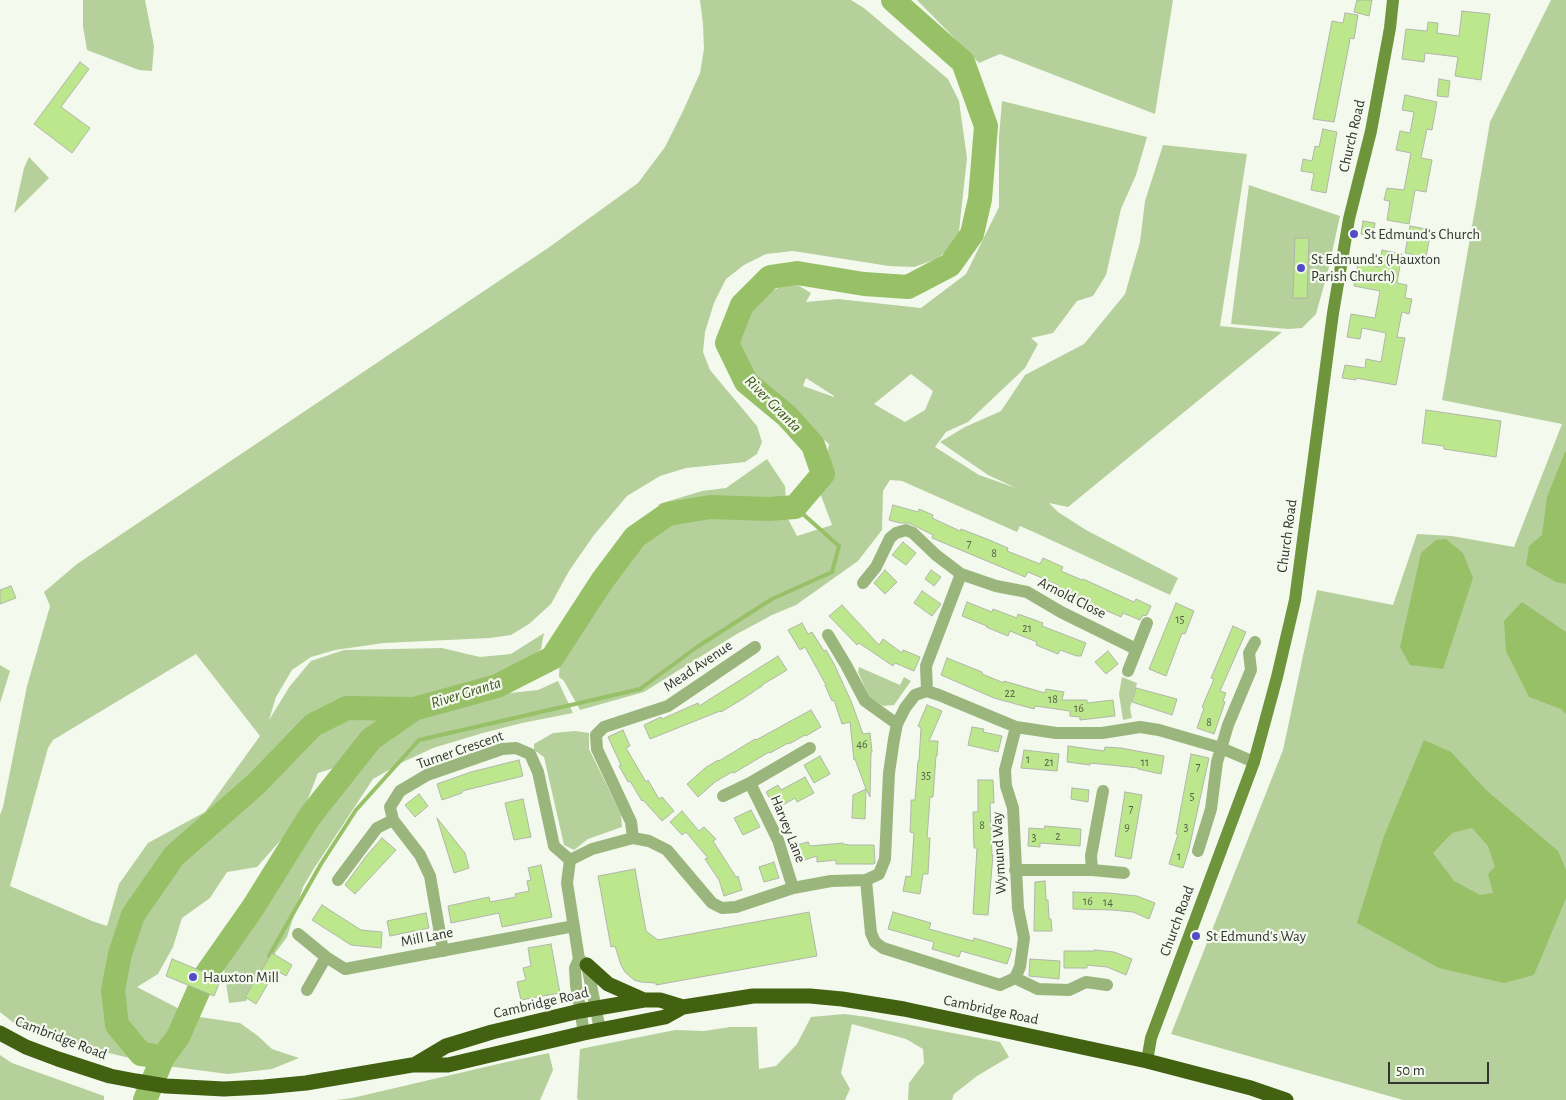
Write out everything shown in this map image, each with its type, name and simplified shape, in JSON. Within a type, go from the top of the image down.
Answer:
[{"type":"highway","points":[[583,962],[608,984],[644,1000]]},
{"type":"highway","name":"Cambridge Road","points":[[0,1033],[26,1047],[110,1076],[166,1086],[224,1089],[264,1088],[315,1082],[412,1065],[448,1065],[584,1033],[665,1017],[683,1007],[753,996],[794,996],[842,999],[904,1009],[1147,1061],[1251,1088],[1286,1100]]},
{"type":"highway","name":"Cambridge Road","points":[[412,1065],[446,1046],[492,1032],[580,1011],[644,1000],[660,1000],[683,1007]]},
{"type":"street","name":"Church Road","points":[[1147,1061],[1155,1029],[1254,762],[1277,677],[1294,600],[1333,313],[1349,218],[1371,132],[1390,28],[1393,0]]},
{"type":"street","name":"Arnold Close","points":[[863,583],[876,567],[890,538],[896,533],[906,530],[913,533],[936,555],[961,574],[996,586],[1027,592],[1061,612],[1136,648]]},
{"type":"street","points":[[927,691],[926,666],[961,574]]},
{"type":"street","points":[[1128,671],[1147,623]]},
{"type":"street","points":[[828,635],[865,701],[898,724]]},
{"type":"street","points":[[1198,851],[1211,809],[1217,762],[1228,725],[1251,670],[1249,652],[1255,642]]},
{"type":"street","name":"Mead Avenue","points":[[632,838],[631,822],[597,749],[596,735],[604,727],[668,706],[754,647]]},
{"type":"street","points":[[600,1030],[574,926],[567,883],[570,860],[592,849],[632,838],[650,841],[667,850],[712,903],[722,908],[736,907],[793,888],[831,881],[866,880],[880,874],[885,859],[889,773],[898,724],[905,708],[915,695],[927,691],[1016,727],[1056,733],[1102,733],[1140,727],[1159,730],[1221,748],[1254,762]]},
{"type":"street","name":"Wymund Way","points":[[1015,978],[1020,967],[1024,938],[1018,908],[1015,870],[1016,830],[1013,808],[1006,786],[1005,770],[1016,727]]},
{"type":"street","name":"Turner Crescent","points":[[393,820],[390,806],[400,791],[427,775],[502,749],[516,748],[530,754],[538,772],[554,846],[570,860]]},
{"type":"street","name":"Harvey Lane","points":[[723,796],[750,783],[810,748]]},
{"type":"street","name":"Harvey Lane","points":[[750,783],[778,840],[793,888]]},
{"type":"street","points":[[1092,870],[1092,856],[1102,791]]},
{"type":"street","points":[[338,880],[377,828],[393,820],[420,855],[430,876],[443,951]]},
{"type":"street","points":[[1015,870],[1092,870],[1124,873]]},
{"type":"street","points":[[866,880],[871,933],[875,942],[882,948],[1000,985],[1015,978],[1038,989],[1069,990],[1086,982],[1107,984]]},
{"type":"street","name":"Mill Lane","points":[[298,934],[326,957],[345,969],[574,926]]},
{"type":"street","points":[[306,990],[326,957]]},
{"type":"street","points":[[583,962],[575,968],[584,1033]]},
{"type":"shaded area","points":[[83,0],[145,0],[154,46],[152,71],[139,70],[87,50],[83,27]]},
{"type":"shaded area","points":[[700,0],[851,0],[864,8],[948,79],[959,101],[967,158],[958,240],[937,259],[914,267],[889,266],[793,251],[766,254],[744,265],[726,279],[714,303],[705,332],[703,352],[710,370],[757,426],[762,442],[757,454],[745,462],[686,468],[660,476],[627,496],[594,535],[569,571],[551,604],[529,624],[511,635],[490,638],[384,643],[335,650],[311,657],[292,670],[276,697],[269,720],[290,686],[311,661],[344,650],[442,648],[480,657],[511,654],[544,633],[541,649],[508,677],[501,694],[538,690],[558,681],[573,713],[522,723],[433,748],[373,779],[303,887],[287,937],[259,975],[246,1001],[229,1003],[224,969],[212,948],[244,923],[251,889],[306,835],[340,788],[343,765],[318,773],[306,804],[287,833],[257,867],[227,872],[210,898],[182,918],[173,947],[158,974],[137,987],[193,1016],[240,1023],[272,1049],[299,1058],[272,1069],[228,1074],[159,1065],[92,1049],[20,1028],[0,1012],[0,815],[27,686],[50,606],[44,592],[77,564],[548,248],[638,183],[665,147],[700,73],[704,49]],"holes":[[[196,654],[260,736],[205,812],[148,843],[119,884],[107,926],[10,886],[48,748],[53,740]]]},
{"type":"shaded area","points":[[917,0],[1173,0],[1155,114],[1000,54],[979,63]]},
{"type":"shaded area","points":[[1551,0],[1566,0],[1566,1100],[1403,1100],[1171,1034],[1283,750],[1317,590],[1393,605],[1417,534],[1452,536],[1514,547],[1562,424],[1442,400],[1490,122]]},
{"type":"shaded area","points":[[1002,101],[1147,137],[1136,175],[1121,209],[1106,275],[1093,296],[1077,301],[1053,333],[1031,338],[1038,344],[1025,368],[968,422],[946,432],[935,447],[979,475],[1016,488],[988,475],[940,442],[965,427],[1001,411],[1025,375],[1084,344],[1125,294],[1140,242],[1145,201],[1163,145],[1247,154],[1220,326],[1282,332],[1068,507],[1049,503],[1058,512],[1086,530],[1178,578],[1170,595],[1020,526],[1017,532],[902,481],[890,480],[883,491],[882,530],[858,561],[796,605],[772,615],[735,635],[644,692],[580,710],[564,681],[559,677],[560,653],[617,566],[653,527],[659,504],[702,491],[726,488],[767,459],[785,486],[787,517],[797,536],[832,525],[820,493],[829,444],[761,388],[743,365],[735,348],[752,302],[791,281],[811,293],[806,302],[838,299],[921,308],[966,274],[999,207],[999,137]],"holes":[[[911,374],[933,391],[925,410],[905,422],[874,404]],[[806,378],[834,396],[834,397],[803,386]]]},
{"type":"shaded area","points":[[29,157],[49,178],[14,213],[24,168]]},
{"type":"shaded area","points":[[1249,185],[1340,216],[1316,314],[1302,328],[1288,329],[1231,324]]},
{"type":"shaded area","points":[[1565,452],[1566,584],[1556,582],[1526,565],[1529,546],[1542,535],[1547,497]]},
{"type":"shaded area","points":[[1446,539],[1463,553],[1473,578],[1443,669],[1410,665],[1400,647],[1421,553],[1436,540]]},
{"type":"shaded area","points":[[1522,602],[1566,632],[1566,714],[1561,709],[1529,697],[1506,651],[1504,621]]},
{"type":"shaded area","points":[[0,665],[10,671],[0,703]]},
{"type":"shaded area","points":[[859,667],[900,685],[904,677],[911,681],[894,705],[883,706],[870,699],[858,672]]},
{"type":"shaded area","points":[[1122,677],[1137,683],[1130,708],[1132,718],[1123,720],[1119,694]]},
{"type":"shaded area","points":[[575,731],[589,733],[589,749],[621,814],[622,827],[588,839],[574,850],[564,845],[544,757],[534,750],[534,744],[553,733]]},
{"type":"shaded area","points":[[1424,740],[1451,752],[1486,790],[1558,851],[1566,870],[1566,898],[1534,975],[1504,983],[1439,968],[1357,923],[1384,836]],"holes":[[[1472,828],[1488,846],[1495,867],[1488,874],[1493,893],[1480,895],[1454,881],[1433,853],[1452,833]]]},
{"type":"shaded area","points":[[844,1014],[1000,1042],[1009,1057],[977,1076],[954,1094],[952,1100],[908,1100],[909,1083],[924,1063],[923,1049],[906,1039],[852,1024],[841,1073],[850,1089],[845,1100],[578,1100],[577,1098],[580,1049],[675,1030],[704,1031],[730,1027],[757,1027],[759,1069],[776,1066],[797,1044],[811,1017]]},
{"type":"shaded area","points":[[549,1053],[553,1070],[540,1100],[336,1100],[352,1098]]},
{"type":"shaded area","points":[[0,1055],[12,1063],[104,1096],[104,1100],[0,1100]]},
{"type":"building","points":[[1357,0],[1372,0],[1369,16],[1354,12]]},
{"type":"building","points":[[1462,11],[1490,14],[1481,80],[1455,76],[1458,57],[1425,53],[1424,62],[1402,59],[1406,29],[1427,31],[1428,22],[1438,23],[1437,33],[1459,36]]},
{"type":"building","points":[[1345,13],[1358,15],[1354,39],[1350,38],[1334,122],[1313,119],[1332,21],[1343,23]]},
{"type":"building","points":[[80,62],[89,69],[61,107],[90,128],[72,153],[34,124]]},
{"type":"building","points":[[1439,79],[1450,81],[1448,97],[1437,96]]},
{"type":"building","points":[[1405,95],[1437,102],[1432,130],[1427,129],[1421,158],[1432,160],[1426,192],[1415,190],[1409,224],[1387,220],[1390,201],[1384,200],[1387,188],[1404,190],[1411,153],[1396,150],[1400,131],[1410,133],[1414,112],[1402,110]]},
{"type":"building","points":[[1323,129],[1337,132],[1326,193],[1311,190],[1314,173],[1301,171],[1303,159],[1312,161],[1315,146],[1319,147]]},
{"type":"building","points":[[1363,221],[1375,223],[1373,236],[1361,234]]},
{"type":"building","points":[[1410,226],[1431,230],[1426,257],[1405,253]]},
{"type":"building","name":"St Edmund's (Hauxton Parish Church)","points":[[1295,238],[1309,238],[1307,298],[1293,298]]},
{"type":"building","points":[[1382,250],[1402,254],[1397,283],[1407,285],[1405,298],[1412,299],[1409,314],[1402,312],[1397,337],[1405,338],[1396,385],[1356,378],[1356,380],[1342,378],[1345,365],[1365,368],[1366,359],[1381,362],[1386,333],[1362,328],[1360,339],[1347,337],[1351,314],[1375,318],[1380,291],[1354,286],[1358,263],[1379,267]]},
{"type":"building","points":[[1426,410],[1501,421],[1496,457],[1444,449],[1444,446],[1422,443]]},
{"type":"building","points":[[893,505],[918,512],[919,509],[933,515],[932,518],[960,531],[961,529],[1008,548],[1007,551],[1040,564],[1043,558],[1063,567],[1061,571],[1134,602],[1136,599],[1151,606],[1147,615],[1142,616],[1140,620],[1123,613],[1121,617],[1075,597],[1057,588],[1058,585],[1028,572],[1025,577],[932,538],[933,535],[909,523],[889,520]]},
{"type":"building","points":[[903,542],[916,553],[906,565],[892,555]]},
{"type":"building","points":[[885,570],[897,582],[885,594],[874,583]]},
{"type":"building","points":[[931,570],[941,577],[934,586],[925,579]]},
{"type":"building","points":[[11,586],[16,598],[0,604],[0,590]]},
{"type":"building","points":[[922,591],[941,604],[932,616],[914,603]]},
{"type":"building","points":[[967,602],[992,612],[993,609],[1017,618],[1018,614],[1043,623],[1042,626],[1086,643],[1081,656],[1060,650],[1058,654],[1036,645],[1037,642],[1010,631],[1008,636],[962,616]]},
{"type":"building","points":[[1176,603],[1194,611],[1185,634],[1182,633],[1166,676],[1149,669]]},
{"type":"building","points":[[842,605],[879,645],[883,639],[902,653],[903,650],[920,657],[914,671],[895,663],[893,666],[859,643],[857,645],[829,616]]},
{"type":"building","points":[[802,623],[808,634],[812,632],[834,664],[851,701],[863,734],[870,733],[872,752],[870,797],[854,760],[850,722],[842,724],[834,700],[832,701],[826,685],[805,647],[800,650],[788,630]]},
{"type":"building","points":[[1233,626],[1246,632],[1220,691],[1226,693],[1223,701],[1225,702],[1214,734],[1197,728],[1204,708],[1202,707],[1214,679],[1211,678]]},
{"type":"building","points":[[1108,651],[1118,664],[1106,674],[1095,662]]},
{"type":"building","points":[[778,656],[787,670],[741,700],[721,712],[650,739],[644,725],[698,703],[699,706]]},
{"type":"building","points":[[947,658],[1004,683],[1004,681],[1045,693],[1046,689],[1064,692],[1062,700],[1087,700],[1087,703],[1113,700],[1115,716],[1080,720],[1080,717],[1070,716],[1070,711],[1035,706],[1034,709],[994,698],[941,675]]},
{"type":"building","points":[[1136,688],[1177,699],[1172,715],[1132,702]]},
{"type":"building","points":[[927,705],[942,711],[929,741],[938,741],[933,797],[930,797],[927,838],[930,838],[928,874],[923,874],[920,894],[903,891],[906,876],[911,877],[914,833],[910,832],[911,800],[915,800],[919,761],[921,728],[918,726]]},
{"type":"building","points":[[811,710],[821,727],[806,736],[769,752],[734,773],[732,772],[715,782],[698,797],[687,784],[705,768],[718,760]]},
{"type":"building","points":[[972,727],[984,729],[983,732],[1002,736],[998,752],[968,745]]},
{"type":"building","points":[[623,730],[630,746],[626,748],[646,782],[648,780],[659,799],[662,797],[674,811],[662,821],[642,801],[619,766],[621,765],[608,737]]},
{"type":"building","points":[[1068,746],[1104,751],[1105,747],[1121,748],[1164,756],[1161,774],[1138,768],[1067,762]]},
{"type":"building","points":[[1024,750],[1059,754],[1057,771],[1021,768]]},
{"type":"building","points":[[1191,754],[1209,758],[1183,868],[1169,864],[1178,834],[1176,834]]},
{"type":"building","points":[[820,756],[830,774],[814,783],[804,765]]},
{"type":"building","points":[[519,760],[523,776],[462,791],[462,793],[442,800],[437,784],[471,772]]},
{"type":"building","points":[[805,777],[814,793],[797,802],[795,798],[776,809],[766,792],[778,785],[781,790]]},
{"type":"building","points":[[978,780],[993,780],[994,803],[990,803],[993,855],[988,915],[973,914],[977,848],[974,848],[973,812],[978,812]]},
{"type":"building","points":[[1072,788],[1089,790],[1088,802],[1071,799]]},
{"type":"building","points":[[866,789],[865,819],[852,818],[853,795]]},
{"type":"building","points":[[1125,792],[1142,795],[1131,859],[1115,856]]},
{"type":"building","points":[[419,794],[428,806],[415,817],[405,805]]},
{"type":"building","points":[[523,799],[531,837],[514,840],[505,803]]},
{"type":"building","points":[[751,810],[760,827],[743,835],[734,818]]},
{"type":"building","points":[[682,811],[699,831],[704,827],[716,839],[713,841],[736,877],[738,876],[742,890],[724,896],[719,880],[705,859],[708,858],[686,832],[682,835],[670,822]]},
{"type":"building","points":[[437,818],[465,853],[469,868],[454,873]]},
{"type":"building","points":[[1045,826],[1081,829],[1080,846],[1040,843],[1040,847],[1028,846],[1029,828],[1044,829]]},
{"type":"building","points":[[382,838],[396,850],[355,894],[345,885]]},
{"type":"building","points":[[808,842],[810,846],[843,843],[849,845],[874,845],[875,863],[836,864],[836,860],[817,862],[817,856],[798,862],[793,846]]},
{"type":"building","points":[[774,862],[779,878],[764,882],[759,867]]},
{"type":"building","points":[[541,865],[552,917],[502,927],[499,913],[451,923],[448,906],[489,897],[490,902],[516,897],[515,894],[529,891],[527,881],[531,880],[528,868]]},
{"type":"building","points":[[635,869],[646,931],[658,940],[809,912],[817,956],[656,985],[656,983],[634,980],[625,972],[621,965],[615,946],[611,947],[598,876]]},
{"type":"building","points":[[1045,881],[1046,900],[1048,900],[1052,931],[1034,931],[1035,882]]},
{"type":"building","points":[[1073,892],[1137,896],[1155,903],[1149,919],[1133,912],[1073,909]]},
{"type":"building","points":[[322,905],[361,930],[382,932],[381,948],[351,945],[312,920]]},
{"type":"building","points":[[893,912],[931,923],[929,929],[973,941],[974,938],[1012,949],[1007,964],[961,951],[959,957],[932,949],[934,942],[888,929]]},
{"type":"building","points":[[426,913],[429,928],[390,936],[387,921]]},
{"type":"building","points":[[551,944],[560,993],[521,1000],[517,982],[526,980],[523,968],[531,966],[528,948]]},
{"type":"building","points":[[1095,950],[1114,952],[1132,959],[1126,975],[1107,967],[1087,965],[1087,968],[1064,968],[1064,951]]},
{"type":"building","points":[[272,953],[292,965],[286,976],[276,970],[256,1004],[245,997]]},
{"type":"building","name":"Hauxton Mill","points":[[172,959],[221,979],[214,996],[166,976]]},
{"type":"building","points":[[1030,959],[1060,961],[1059,979],[1029,976]]},
{"type":"waterway","name":"River Granta","points":[[145,1100],[163,1057],[178,1037],[205,976],[252,909],[310,816],[371,739],[414,709],[497,686],[552,658],[602,581],[635,537],[668,514],[710,507],[769,509],[795,507],[823,474],[813,445],[787,416],[746,382],[727,343],[742,305],[770,277],[797,273],[864,284],[908,287],[950,265],[972,234],[980,199],[986,126],[963,62],[893,0]]},
{"type":"waterway","points":[[269,956],[321,864],[356,810],[419,740],[640,689],[697,647],[772,599],[832,572],[839,546],[795,507]]},
{"type":"waterway","name":"River Granta","points":[[163,1057],[141,1054],[117,1025],[113,990],[120,954],[133,915],[174,856],[257,783],[313,725],[347,708],[414,709]]},
{"type":"place","name":"St Edmund's Church","points":[[1354,234]]},
{"type":"place","name":"St Edmund's (Hauxton Parish Church)","points":[[1301,268]]},
{"type":"place","name":"St Edmund's Way","points":[[1196,936]]},
{"type":"place","name":"Hauxton Mill","points":[[193,977]]}]
